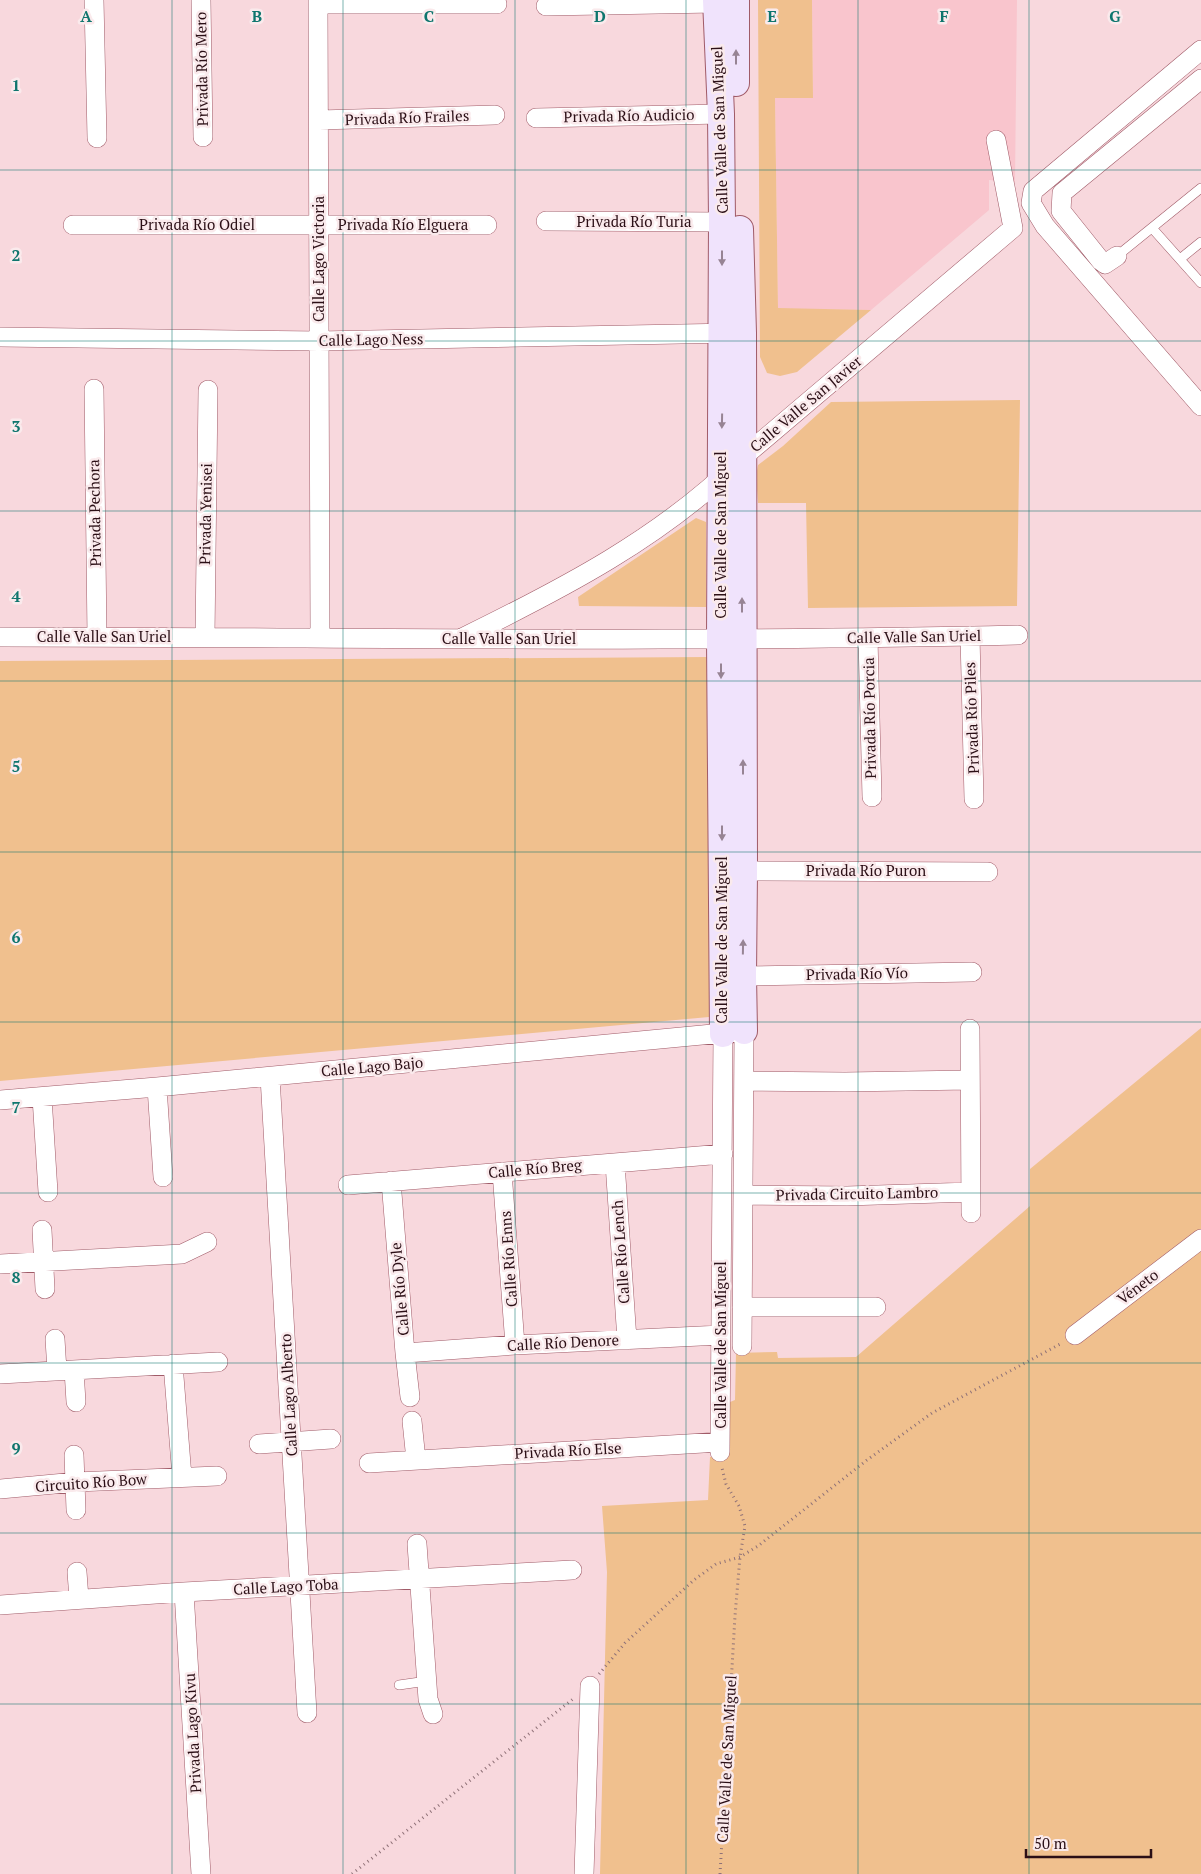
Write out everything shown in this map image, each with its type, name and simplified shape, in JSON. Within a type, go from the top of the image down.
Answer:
[{"type":"street","points":[[94,0],[97,138]]},
{"type":"street","name":"Privada Río Mero","points":[[201,0],[203,138]]},
{"type":"street","points":[[546,6],[722,1]]},
{"type":"street","name":"Calle Valle de San Miguel","points":[[722,1],[722,222],[733,334],[742,458],[731,639],[734,1032],[744,1081],[742,1346]]},
{"type":"street","name":"Calle Valle de San Miguel","points":[[720,1447],[723,1154],[734,1032],[743,976],[744,871],[721,479],[733,334],[736,114],[722,1]]},
{"type":"street","points":[[318,2],[497,4]]},
{"type":"street","name":"Calle Lago Victoria","points":[[318,2],[320,637]]},
{"type":"street","points":[[1201,50],[1032,191],[1031,203],[1045,226],[1201,406]]},
{"type":"street","points":[[1117,256],[1105,264],[1101,261],[1061,211],[1062,193],[1201,79]]},
{"type":"street","name":"Privada Río Audicio","points":[[536,118],[721,114]]},
{"type":"street","name":"Privada Río Frailes","points":[[319,120],[495,115]]},
{"type":"street","name":"Calle Valle San Javier","points":[[459,640],[537,601],[618,554],[681,510],[721,479],[742,458],[1012,228],[996,140]]},
{"type":"street","name":"Privada Río Turia","points":[[546,221],[722,222]]},
{"type":"street","name":"Privada Río Elguera","points":[[320,224],[487,225]]},
{"type":"street","name":"Privada Río Odiel","points":[[73,225],[320,224]]},
{"type":"street","name":"Calle Lago Ness","points":[[0,337],[319,340],[733,334]]},
{"type":"street","name":"Privada Pechora","points":[[94,389],[96,637]]},
{"type":"street","name":"Privada Yenisei","points":[[205,637],[208,390]]},
{"type":"street","name":"Calle Valle San Uriel","points":[[0,637],[320,637],[459,640],[868,638],[1018,635]]},
{"type":"street","name":"Privada Río Piles","points":[[970,636],[974,799]]},
{"type":"street","name":"Privada Río Porcia","points":[[868,638],[872,797]]},
{"type":"street","name":"Privada Río Puron","points":[[744,871],[988,872]]},
{"type":"street","name":"Privada Río Vío","points":[[743,976],[972,972]]},
{"type":"street","points":[[970,1029],[971,1213]]},
{"type":"street","name":"Calle Lago Bajo","points":[[0,1100],[270,1077],[734,1032]]},
{"type":"street","name":"Calle Lago Alberto","points":[[270,1077],[307,1714]]},
{"type":"street","points":[[744,1081],[969,1080]]},
{"type":"street","points":[[157,1087],[163,1177]]},
{"type":"street","points":[[42,1097],[48,1192]]},
{"type":"street","name":"Calle Río Breg","points":[[348,1185],[723,1154]]},
{"type":"street","name":"Calle Río Lench","points":[[615,1163],[627,1340]]},
{"type":"street","name":"Calle Río Enns","points":[[502,1172],[515,1345]]},
{"type":"street","name":"Calle Río Dyle","points":[[391,1181],[410,1397]]},
{"type":"street","name":"Privada Circuito Lambro","points":[[743,1195],[846,1196],[971,1192]]},
{"type":"street","points":[[42,1230],[46,1289]]},
{"type":"street","name":"Véneto","points":[[1075,1335],[1201,1239]]},
{"type":"street","points":[[0,1264],[182,1254],[207,1242]]},
{"type":"street","points":[[742,1307],[876,1307]]},
{"type":"street","name":"Calle Río Denore","points":[[405,1353],[515,1345],[721,1335]]},
{"type":"street","points":[[55,1339],[76,1402]]},
{"type":"street","points":[[0,1374],[218,1362]]},
{"type":"street","points":[[173,1364],[182,1477]]},
{"type":"street","points":[[412,1421],[416,1460]]},
{"type":"street","points":[[259,1444],[331,1439]]},
{"type":"street","name":"Privada Río Else","points":[[369,1463],[720,1447]]},
{"type":"street","points":[[74,1454],[76,1510]]},
{"type":"street","name":"Circuito Río Bow","points":[[0,1489],[76,1482],[216,1476]]},
{"type":"street","points":[[417,1544],[428,1699],[433,1714]]},
{"type":"street","name":"Calle Lago Toba","points":[[0,1605],[184,1592],[572,1570]]},
{"type":"street","points":[[78,1572],[79,1599]]},
{"type":"street","name":"Privada Lago Kivu","points":[[184,1592],[201,1874]]},
{"type":"street","points":[[584,1874],[590,1686]]},
{"type":"lane","points":[[1117,256],[1201,188]]},
{"type":"lane","points":[[1152,228],[1201,283]]},
{"type":"lane","points":[[1180,259],[1201,242]]},
{"type":"lane","points":[[399,1685],[427,1681]]},
{"type":"path","points":[[352,1874],[590,1686],[625,1643],[694,1580],[716,1564],[740,1557],[758,1546],[867,1460],[932,1413],[1075,1335]]},
{"type":"path","name":"Calle Valle de San Miguel","points":[[720,1447],[726,1484],[739,1506],[745,1526],[740,1557],[735,1616],[720,1874]]},
{"type":"shaded area","points":[[758,0],[812,0],[813,98],[775,98],[778,308],[871,310],[797,372],[780,376],[767,373],[760,357]]},
{"type":"shaded area","points":[[812,0],[1017,0],[1015,182],[989,180],[989,210],[871,310],[778,309],[775,98],[813,98]]},
{"type":"shaded area","points":[[1020,400],[1017,606],[808,608],[806,503],[758,503],[756,476],[758,465],[783,446],[831,402]]},
{"type":"shaded area","points":[[696,518],[706,522],[706,607],[579,606],[578,597]]},
{"type":"shaded area","points":[[709,657],[709,1017],[0,1081],[0,661]]},
{"type":"shaded area","points":[[1201,1028],[1201,1874],[600,1874],[607,1572],[602,1506],[708,1500],[710,1457],[727,1456],[730,1402],[735,1400],[736,1353],[777,1352],[778,1358],[856,1357],[1030,1206],[1030,1169]]}]
